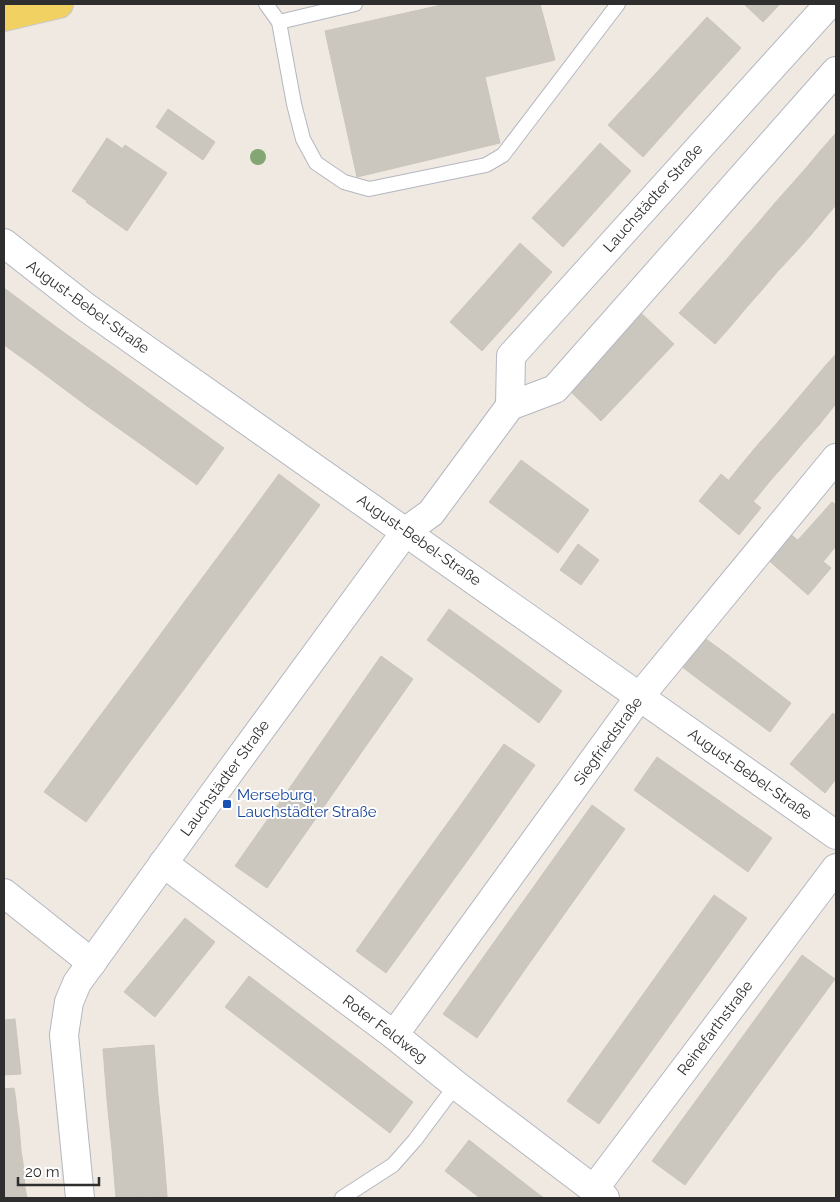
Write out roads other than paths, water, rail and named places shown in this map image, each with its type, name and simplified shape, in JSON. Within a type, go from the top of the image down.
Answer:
[{"type":"main road","points":[[4,17],[59,4]]},
{"type":"street","name":"Lauchstädter Straße","points":[[80,1198],[64,1035],[69,1002],[77,983],[406,531],[431,512],[510,406],[511,356],[830,4]]},
{"type":"street","points":[[510,406],[555,389],[836,71]]},
{"type":"street","name":"August-Bebel-Straße","points":[[4,243],[87,308],[836,835]]},
{"type":"street","name":"Siegfriedstraße","points":[[394,1035],[640,696],[836,458]]},
{"type":"street","name":"Roter Feldweg","points":[[163,863],[394,1035],[456,1085],[599,1193]]},
{"type":"street","name":"Reinefarthstraße","points":[[599,1193],[836,868]]},
{"type":"street","points":[[4,893],[92,963]]},
{"type":"lane","points":[[266,4],[279,22],[294,104],[303,139],[316,163],[344,182],[368,189],[486,165],[503,155],[618,4]]},
{"type":"lane","points":[[279,22],[355,4]]},
{"type":"lane","points":[[342,1198],[393,1165],[416,1140],[456,1085]]},
{"type":"place","name":"Merseburg, Lauchstädter Straße","points":[[227,804]]}]
